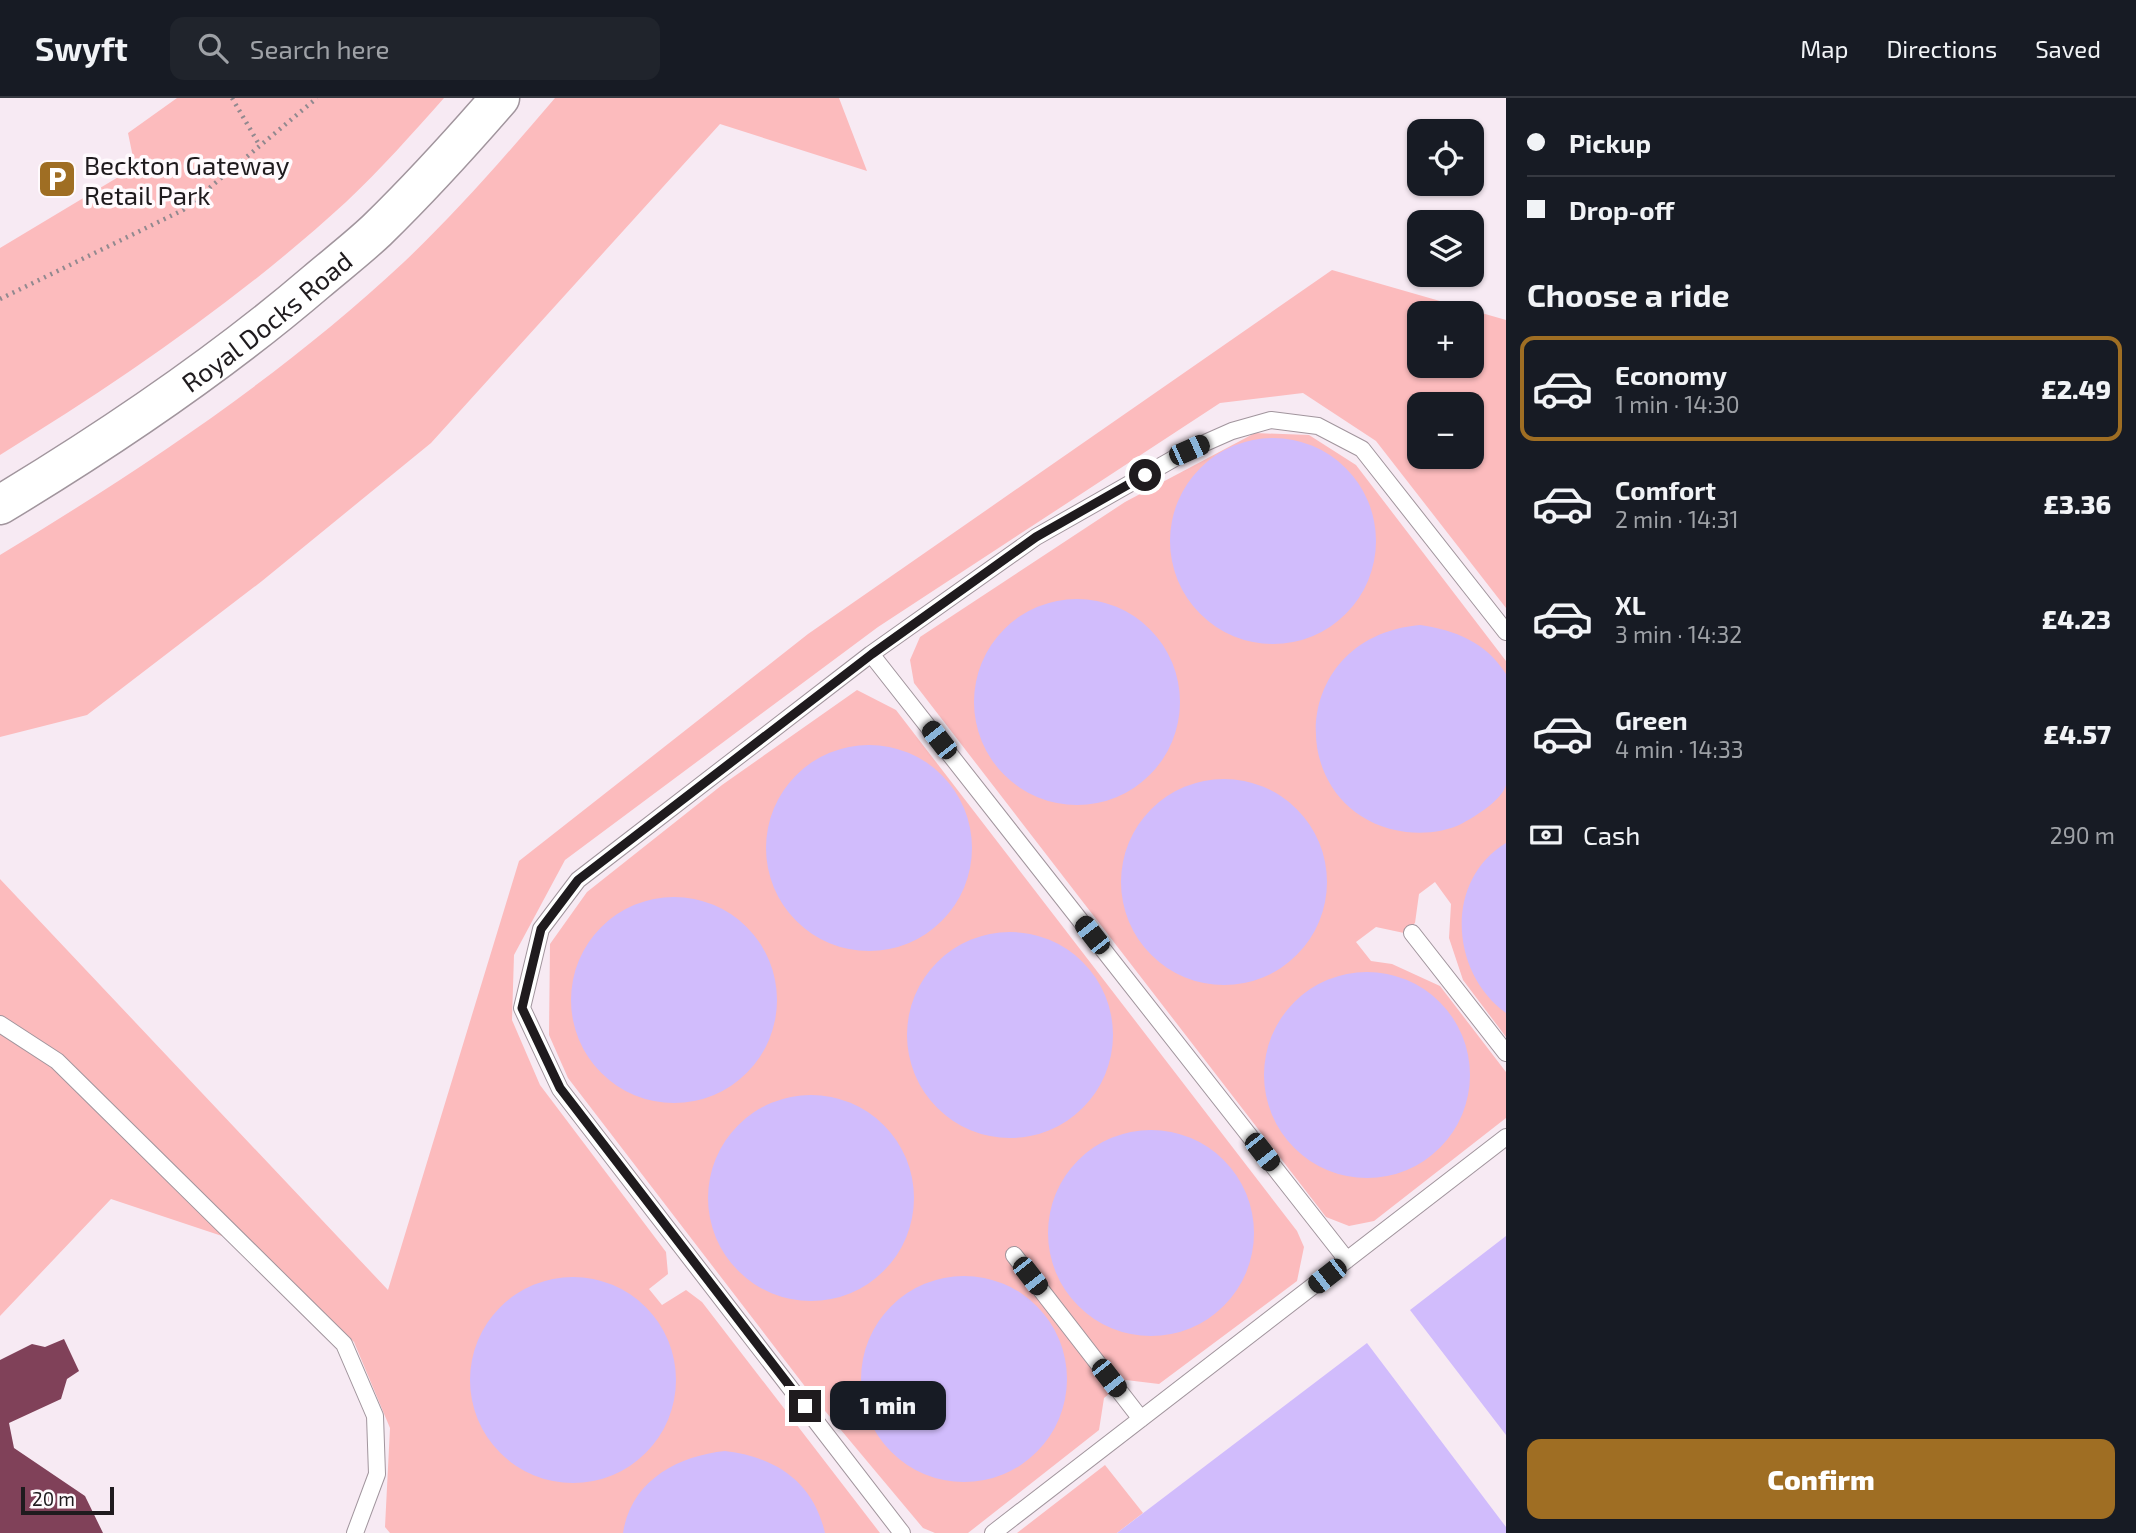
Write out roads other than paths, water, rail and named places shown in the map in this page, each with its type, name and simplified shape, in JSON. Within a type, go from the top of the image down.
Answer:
[{"type":"highway","name":"Royal Docks Road","points":[[0,505],[86,452],[187,384],[285,309],[376,231],[500,98]]},
{"type":"lane","points":[[902,1533],[560,1088],[522,1008],[541,929],[578,880],[872,654],[1036,537],[1189,450],[1232,431],[1270,419],[1318,426],[1362,449],[1506,632]]},
{"type":"lane","points":[[872,654],[1347,1260]]},
{"type":"lane","points":[[1412,933],[1506,1053]]},
{"type":"lane","points":[[0,1024],[57,1061],[345,1344],[374,1416],[377,1474],[355,1533]]},
{"type":"lane","points":[[993,1533],[1506,1137]]},
{"type":"lane","points":[[1014,1255],[1141,1419]]},
{"type":"place","name":"Beckton Gateway Retail Park","points":[[57,179]]}]
